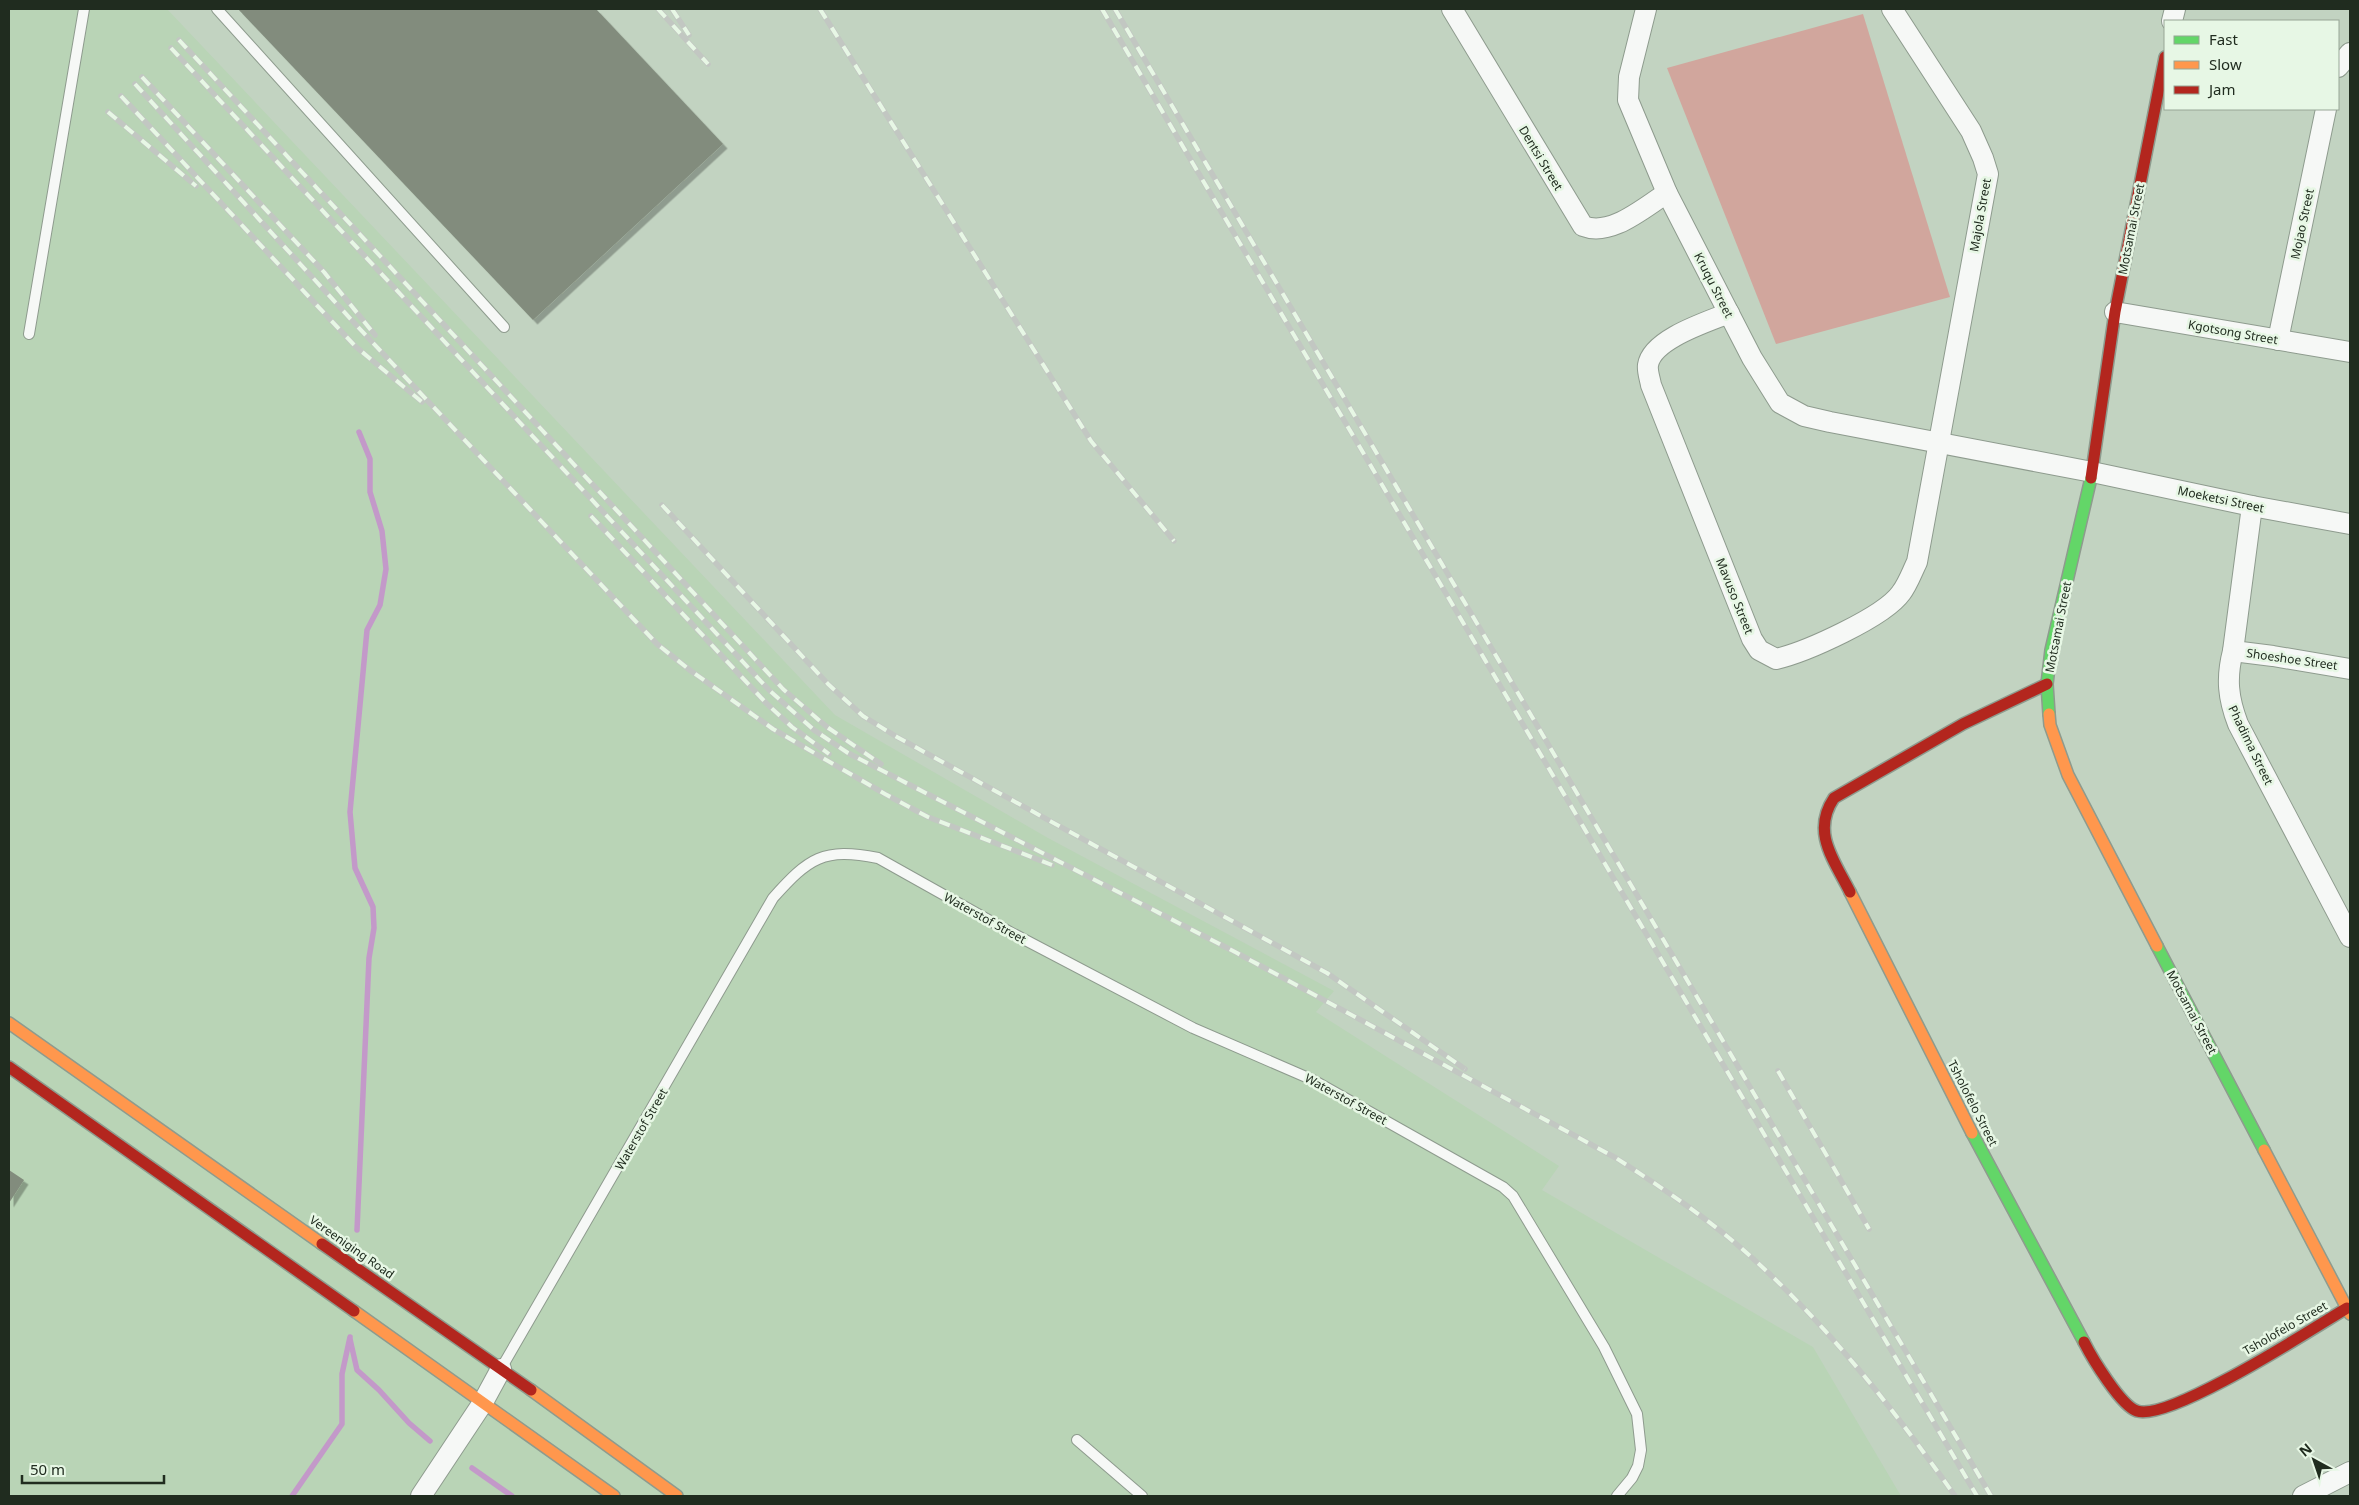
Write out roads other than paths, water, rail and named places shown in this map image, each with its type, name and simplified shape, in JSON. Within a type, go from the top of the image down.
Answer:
[{"type":"street","name":"Dentsi Street","points":[[1452,9],[1583,226],[1591,229],[1611,226],[1667,193]]},
{"type":"street","name":"Kruqu Street","points":[[1646,9],[1629,77],[1628,100],[1667,193],[1728,313],[1766,382],[1780,403],[1804,416],[1937,444],[2092,472]]},
{"type":"street","name":"Majola Street","points":[[1892,9],[1971,130],[1988,174],[1937,444]]},
{"type":"street","points":[[2339,66],[2350,53]]},
{"type":"street","name":"Motsamai Street","points":[[2164,62],[2115,312],[2092,472],[2051,650],[2047,684],[2050,725],[2068,775],[2349,1311]]},
{"type":"street","name":"Mojao Street","points":[[2278,340],[2326,110]]},
{"type":"street","name":"Kgotsong Street","points":[[2115,312],[2350,352]]},
{"type":"street","name":"Mavuso Street","points":[[1728,313],[1674,336],[1659,348],[1652,356],[1648,366],[1650,385],[1752,639],[1758,650],[1767,656],[1776,659],[1790,656],[1839,635],[1873,616],[1901,594],[1917,562],[1937,444]]},
{"type":"street","name":"Moeketsi Street","points":[[2092,472],[2252,506],[2350,524]]},
{"type":"street","name":"Phadima Street","points":[[2252,506],[2233,651],[2228,673],[2230,705],[2238,724],[2350,937]]},
{"type":"street","name":"Shoeshoe Street","points":[[2233,651],[2350,669]]},
{"type":"street","name":"Tsholofelo Street","points":[[2047,684],[1963,724],[1834,798],[1824,811],[1823,831],[1827,847],[1892,971],[1969,1127],[2093,1360],[2125,1404],[2136,1410],[2151,1413],[2171,1407],[2204,1392],[2349,1311]]},
{"type":"street","name":"Vereeniging Road","points":[[9,1023],[501,1369],[677,1496]]},
{"type":"street","points":[[9,1067],[614,1496]]},
{"type":"street","name":"Waterstof Street","points":[[420,1496],[482,1404],[501,1369]]},
{"type":"street","points":[[2303,1496],[2326,1491],[2350,1472]]},
{"type":"lane","points":[[29,334],[84,9]]},
{"type":"lane","points":[[217,9],[504,327]]},
{"type":"lane","name":"Waterstof Street","points":[[501,1369],[773,898],[795,873],[814,860],[836,853],[858,854],[878,858],[1010,932],[1193,1028],[1313,1080],[1503,1187],[1513,1196],[1604,1347],[1637,1414],[1641,1450],[1638,1466],[1632,1478],[1617,1496]]},
{"type":"lane","points":[[1076,1440],[1142,1496]]},
{"type":"waterway","points":[[357,1230],[369,958],[374,928],[373,907],[355,868],[350,812],[367,630],[380,605],[386,569],[382,531],[370,492],[370,459],[359,432]]},
{"type":"waterway","points":[[292,1496],[342,1424],[342,1374],[350,1337]]},
{"type":"waterway","points":[[350,1339],[357,1370],[379,1390],[409,1423],[430,1441]]},
{"type":"waterway","points":[[472,1468],[512,1496]]},
{"type":"railway","points":[[658,9],[708,64]]},
{"type":"railway","points":[[672,9],[689,35]]},
{"type":"railway","points":[[820,9],[1091,441],[1174,541]]},
{"type":"railway","points":[[1102,9],[1977,1496]]},
{"type":"railway","points":[[1115,9],[1991,1496]]},
{"type":"railway","points":[[179,40],[783,689],[827,727],[881,764]]},
{"type":"railway","points":[[171,48],[770,691],[814,730],[848,753],[1237,953],[1616,1158],[1661,1188],[1706,1219],[1734,1242],[1795,1299],[1879,1395],[1955,1496]]},
{"type":"railway","points":[[142,77],[324,272],[375,335]]},
{"type":"railway","points":[[135,84],[358,327],[657,644],[691,671],[773,729],[885,794],[928,817],[1052,865]]},
{"type":"railway","points":[[121,96],[355,346],[422,402]]},
{"type":"railway","points":[[108,112],[196,186]]},
{"type":"railway","points":[[662,505],[828,684],[863,716],[897,737],[1327,973],[1465,1069]]},
{"type":"railway","points":[[591,516],[766,703],[792,727],[829,754]]},
{"type":"railway","points":[[1778,1071],[1869,1229]]}]
